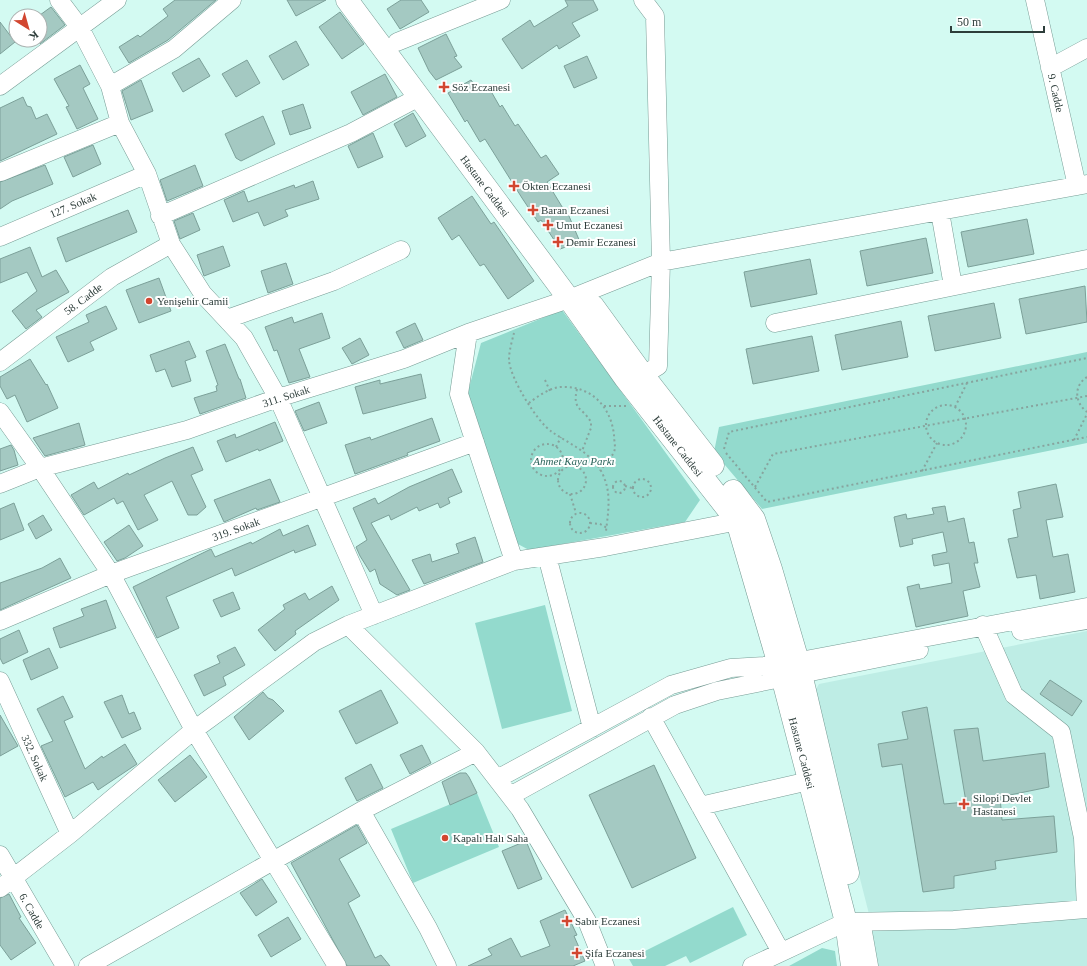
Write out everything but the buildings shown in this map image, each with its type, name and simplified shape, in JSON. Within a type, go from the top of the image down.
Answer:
[{"type":"main road","name":"Hastane Caddesi","points":[[347,0],[419,97],[576,295]]},
{"type":"main road","name":"Hastane Caddesi","points":[[366,0],[634,377],[745,516],[790,669],[852,921],[852,966]]},
{"type":"main road","name":"Hastane Caddesi","points":[[790,669],[809,781],[867,966]]},
{"type":"street","points":[[58,0],[80,28],[110,86],[120,123],[147,174],[160,216],[171,244],[203,294],[244,338],[278,398],[374,615]]},
{"type":"street","points":[[0,86],[117,0]]},
{"type":"street","points":[[110,86],[174,49],[232,0]]},
{"type":"street","points":[[397,42],[500,0]]},
{"type":"street","points":[[634,377],[658,366],[661,262],[656,16],[644,0]]},
{"type":"street","name":"9. Cadde","points":[[1035,0],[1050,68],[1082,185]]},
{"type":"street","points":[[1050,68],[1087,48]]},
{"type":"street","points":[[160,216],[351,133],[419,97]]},
{"type":"street","points":[[1,172],[120,123]]},
{"type":"street","name":"127. Sokak","points":[[0,237],[147,174]]},
{"type":"street","name":"311. Sokak","points":[[0,484],[40,468],[187,430],[278,398],[404,359],[468,333],[517,318],[661,262],[1082,185]]},
{"type":"street","points":[[940,212],[954,286]]},
{"type":"street","name":"58. Cadde","points":[[0,362],[112,277],[171,244]]},
{"type":"street","points":[[226,319],[334,281],[401,250]]},
{"type":"street","points":[[775,323],[1087,259]]},
{"type":"street","points":[[468,333],[459,394],[514,561]]},
{"type":"street","points":[[0,412],[40,468],[111,574],[194,730],[337,966]]},
{"type":"street","name":"319. Sokak","points":[[0,621],[111,574],[475,442]]},
{"type":"street","points":[[7,883],[70,834],[194,730],[314,642],[348,625],[514,561],[605,547],[745,516]]},
{"type":"street","points":[[547,556],[592,728]]},
{"type":"street","points":[[510,796],[675,705],[717,691],[790,669],[986,631],[1087,607]]},
{"type":"street","points":[[986,631],[1087,620]]},
{"type":"street","points":[[348,625],[476,752],[520,809],[587,921],[604,965]]},
{"type":"street","points":[[752,966],[852,921],[954,920],[1086,908],[1084,838],[1061,732],[1014,696],[986,631]]},
{"type":"street","points":[[497,779],[672,685],[731,668],[790,669]]},
{"type":"street","name":"332. Sokak","points":[[0,681],[70,834]]},
{"type":"street","points":[[651,718],[781,952]]},
{"type":"street","points":[[88,966],[361,811],[476,752]]},
{"type":"street","points":[[700,806],[809,781]]},
{"type":"street","points":[[361,811],[428,928],[447,966]]},
{"type":"street","name":"6. Cadde","points":[[0,855],[7,883],[65,966]]},
{"type":"path","points":[[517,318],[509,360],[514,378],[543,424],[552,432],[582,451],[596,464],[600,470],[606,483],[609,506],[605,547]]},
{"type":"path","points":[[1087,358],[729,432],[723,448],[767,502],[1087,437]]},
{"type":"path","points":[[1074,440],[1087,413],[1081,408],[1077,398],[1080,384],[1087,377]]},
{"type":"path","points":[[545,380],[550,391]]},
{"type":"path","points":[[955,407],[967,383]]},
{"type":"path","points":[[529,403],[541,394],[563,386],[578,389],[595,397],[607,409],[613,427],[615,448],[609,459],[600,470]]},
{"type":"path","points":[[578,389],[575,399],[577,407],[592,422],[582,451]]},
{"type":"path","points":[[745,516],[755,488],[773,454],[1087,396]]},
{"type":"path","points":[[946,405],[955,407],[965,419],[966,429],[960,441],[948,446],[930,439],[926,426],[929,415],[933,410],[946,405]]},
{"type":"path","points":[[556,446],[561,437]]},
{"type":"path","points":[[922,471],[937,443]]},
{"type":"path","points":[[570,494],[579,492],[583,489],[586,476],[583,471],[575,466],[566,468],[560,471],[550,475],[545,476],[536,471],[532,463],[533,453],[540,446],[551,444],[556,446],[562,455],[562,465],[560,471],[558,478],[560,486],[570,494],[576,513]]},
{"type":"path","points":[[612,486],[616,481],[620,481],[625,486],[632,488],[636,496],[642,498],[650,493],[651,487],[648,481],[642,479],[636,481],[632,488]]},
{"type":"path","points":[[606,483],[612,486],[614,490],[621,493],[625,486]]},
{"type":"path","points":[[607,494],[614,490]]},
{"type":"path","points":[[576,513],[586,514],[590,523]]},
{"type":"path","points":[[576,513],[570,520],[571,527],[575,532],[585,531],[590,523]]},
{"type":"path","points":[[590,523],[600,524],[607,528]]},
{"type":"shaded area","name":"Silopi Devlet Hastanesi","points":[[1087,631],[1087,966],[874,966],[869,914],[813,694],[819,684]]},
{"type":"green space","name":"Ahmet Kaya Parkı","points":[[562,310],[700,500],[685,522],[529,550],[516,543],[468,392],[481,343]]},
{"type":"green space","points":[[1087,352],[1087,443],[762,509],[714,452],[719,427]]},
{"type":"green space","points":[[545,605],[572,711],[502,729],[475,623]]},
{"type":"green space","name":"Kapalı Halı Saha","points":[[477,793],[499,847],[413,883],[391,829]]},
{"type":"green space","points":[[733,907],[747,935],[690,963],[686,956],[665,966],[633,966],[629,959]]},
{"type":"green space","points":[[822,948],[835,951],[837,966],[789,966]]},
{"type":"place","name":"Söz Eczanesi","points":[[444,87]]},
{"type":"place","name":"Ökten Eczanesi","points":[[514,186]]},
{"type":"place","name":"Baran Eczanesi","points":[[533,210]]},
{"type":"place","name":"Umut Eczanesi","points":[[548,225]]},
{"type":"place","name":"Demir Eczanesi","points":[[558,242]]},
{"type":"place","name":"Yenişehir Camii","points":[[149,301]]},
{"type":"place","name":"Silopi Devlet Hastanesi","points":[[964,804]]},
{"type":"place","name":"Kapalı Halı Saha","points":[[445,838]]},
{"type":"place","name":"Sabır Eczanesi","points":[[567,921]]},
{"type":"place","name":"Şifa Eczanesi","points":[[577,953]]}]
